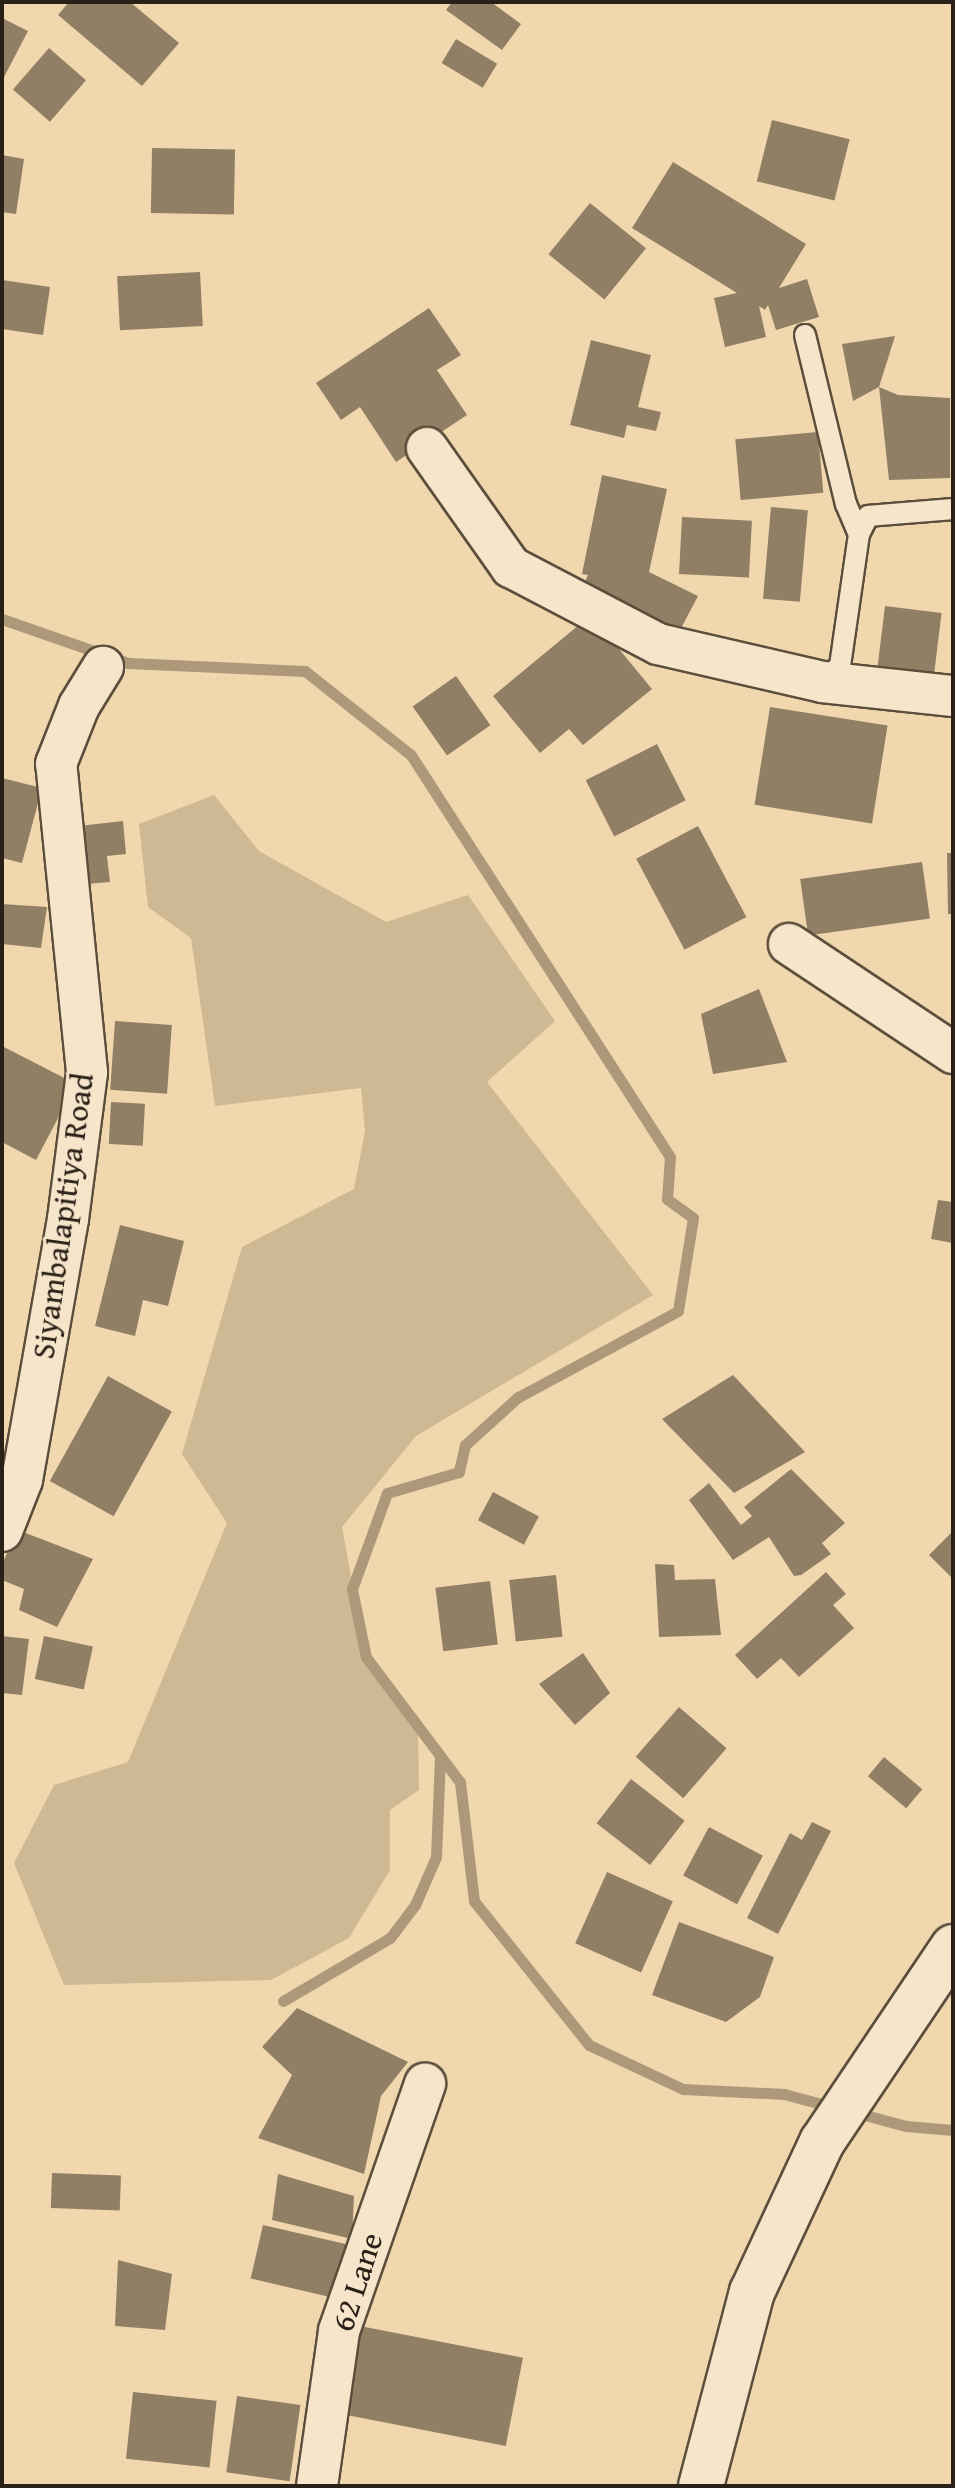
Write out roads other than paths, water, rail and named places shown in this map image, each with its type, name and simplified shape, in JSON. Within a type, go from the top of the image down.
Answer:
[{"type":"street","points":[[427,448],[511,567],[658,644],[822,682],[953,696]]},
{"type":"street","name":"Siyambalapitiya Road","points":[[2,1531],[22,1480],[68,1219],[87,1072],[56,764],[79,706],[103,667]]},
{"type":"street","points":[[789,944],[953,1053]]},
{"type":"street","points":[[701,2486],[752,2292],[822,2142],[953,1947]]},
{"type":"street","name":"62 Lane","points":[[317,2486],[339,2331],[425,2084]]},
{"type":"lane","points":[[805,335],[846,504],[859,534]]},
{"type":"lane","points":[[822,682],[840,666],[859,534],[868,516],[953,509]]},
{"type":"waterway","points":[[2,619],[128,663],[305,671],[411,755],[670,1157],[667,1199],[693,1218],[678,1311],[518,1397],[465,1445],[459,1472],[387,1493],[352,1589],[366,1657],[460,1782],[474,1901],[589,2045],[683,2089],[784,2094],[833,2107]]},
{"type":"waterway","points":[[283,2001],[390,1938],[415,1905],[436,1857],[440,1758]]},
{"type":"waterway","points":[[854,2112],[906,2126],[953,2130]]}]
